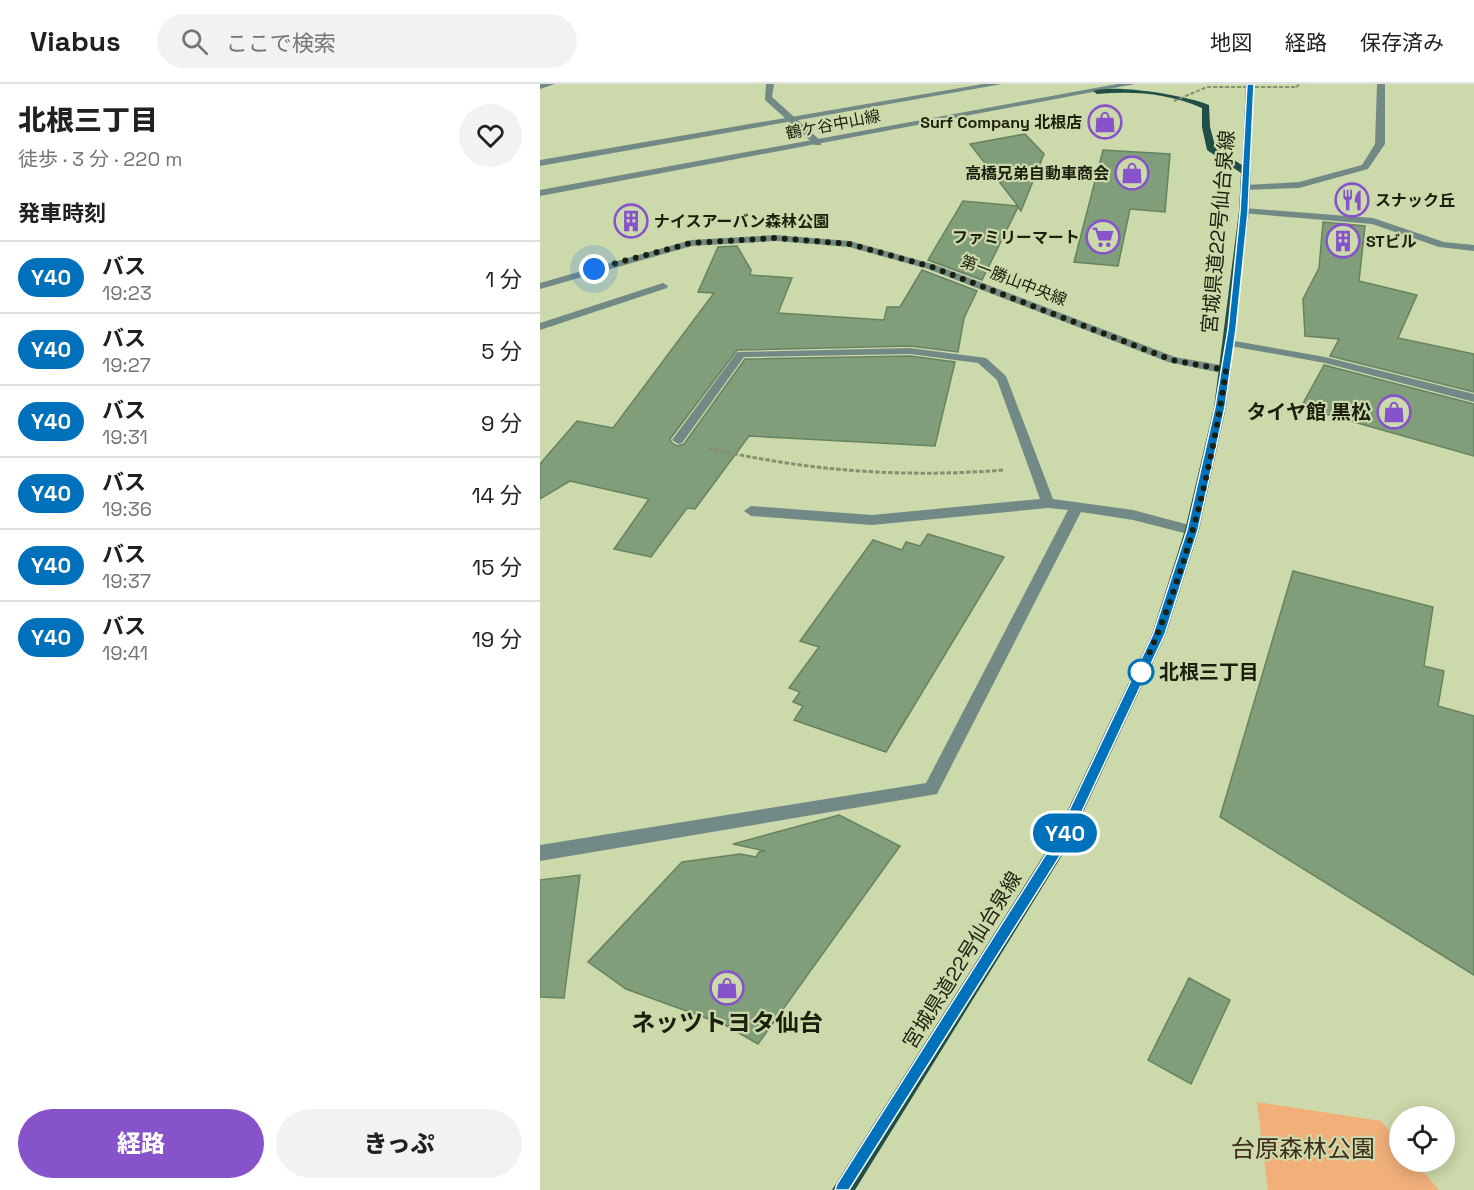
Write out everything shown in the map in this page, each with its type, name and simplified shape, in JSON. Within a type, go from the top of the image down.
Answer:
[{"type":"main road","name":"宮城県道22号仙台泉線","points":[[843,1190],[1060,844],[1159,634],[1192,530],[1220,407],[1244,212],[1250,84]]},
{"type":"main road","points":[[1097,91],[1149,89],[1181,96],[1206,107],[1206,127],[1212,150],[1247,173]]},
{"type":"street","points":[[540,86],[551,84]]},
{"type":"street","points":[[770,84],[768,98],[818,143]]},
{"type":"street","points":[[540,163],[998,84]]},
{"type":"street","name":"鶴ケ谷中山線","points":[[540,193],[1131,84]]},
{"type":"street","points":[[1246,189],[1299,185],[1365,167],[1380,144],[1381,84]]},
{"type":"street","points":[[1244,212],[1372,221],[1443,245],[1474,248]]},
{"type":"street","name":"第一勝山中央線","points":[[540,286],[691,243],[776,238],[850,244],[932,267],[1172,360],[1226,370]]},
{"type":"street","points":[[540,327],[663,286]]},
{"type":"street","points":[[1229,343],[1325,360],[1474,398]]},
{"type":"street","points":[[678,440],[741,354],[910,351],[982,360],[1002,379],[1048,503]]},
{"type":"street","points":[[751,511],[872,520],[1048,503],[1133,515],[1192,530]]},
{"type":"street","points":[[540,853],[932,789],[1076,508]]},
{"type":"path","points":[[1174,101],[1207,87],[1296,87],[1300,84]]},
{"type":"path","points":[[678,440],[736,455],[828,472],[964,474],[1034,466]]},
{"type":"green space","name":"台原森林公園","points":[[1257,1102],[1381,1121],[1389,1131],[1389,1172],[1423,1172],[1439,1190],[1268,1190]]},
{"type":"building","points":[[1025,134],[1044,154],[1021,211],[1018,207],[982,280],[928,260],[963,201],[1018,206],[970,144]]},
{"type":"building","points":[[1103,150],[1170,154],[1165,212],[1130,209],[1118,266],[1074,262]]},
{"type":"building","points":[[1323,222],[1365,226],[1359,281],[1417,295],[1398,338],[1474,354],[1474,392],[1330,356],[1339,339],[1305,336],[1303,299],[1319,268]]},
{"type":"building","points":[[737,246],[751,270],[750,275],[792,278],[778,313],[884,320],[887,307],[900,307],[922,270],[977,291],[964,318],[958,352],[910,346],[737,350],[670,439],[671,442],[677,446],[684,444],[745,359],[910,356],[955,362],[935,446],[749,436],[695,509],[687,508],[651,557],[614,549],[649,499],[570,481],[540,499],[540,464],[577,421],[613,428],[714,293],[698,292],[718,247]]},
{"type":"building","points":[[1324,365],[1474,404],[1474,456],[1301,407]]},
{"type":"building","points":[[928,534],[1004,557],[886,752],[794,720],[803,706],[793,702],[800,692],[789,688],[819,647],[800,641],[873,540],[902,550],[906,542],[920,546]]},
{"type":"building","points":[[1293,571],[1433,607],[1424,666],[1444,671],[1438,706],[1474,716],[1474,975],[1220,817]]},
{"type":"building","points":[[839,815],[900,846],[758,1044],[725,1025],[626,989],[588,962],[682,862],[740,854],[756,857],[759,852],[765,851],[733,844]]},
{"type":"building","points":[[580,875],[564,998],[540,997],[540,880]]},
{"type":"building","points":[[1189,978],[1230,1000],[1191,1084],[1148,1060]]},
{"type":"bus line","name":"Y40","points":[[843,1190],[1060,844],[1159,634],[1192,530],[1220,407],[1232,329],[1244,212],[1250,84]]},
{"type":"place","name":"Surf Company 北根店","points":[[1105,122]]},
{"type":"place","name":"高橋兄弟自動車商会","points":[[1132,173]]},
{"type":"place","name":"スナック丘","points":[[1352,200]]},
{"type":"place","name":"ナイスアーバン森林公園","points":[[631,221]]},
{"type":"place","name":"ファミリーマート","points":[[1103,237]]},
{"type":"place","name":"STビル","points":[[1343,241]]},
{"type":"place","name":"タイヤ館 黒松","points":[[1394,412]]},
{"type":"place","name":"北根三丁目","points":[[1141,672]]},
{"type":"place","name":"ネッツトヨタ仙台","points":[[727,988]]},
{"type":"route","points":[[594,269],[691,243],[776,238],[850,244],[932,267],[1172,360],[1226,370],[1220,407],[1192,530],[1159,634],[1139,676],[1141,672]]}]
